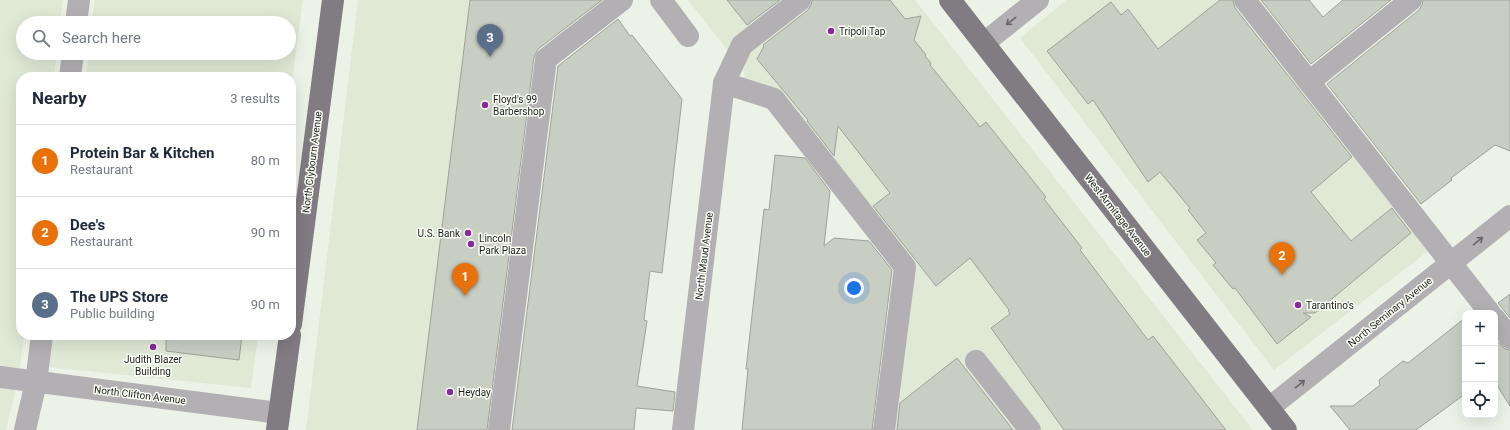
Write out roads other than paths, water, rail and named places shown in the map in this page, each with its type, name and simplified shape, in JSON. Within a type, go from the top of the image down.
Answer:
[{"type":"main road","name":"North Clybourn Avenue","points":[[296,285],[333,0]]},
{"type":"main road","name":"West Armitage Avenue","points":[[950,0],[1286,430]]},
{"type":"main road","points":[[278,421],[289,340]]},
{"type":"street","points":[[77,16],[79,0]]},
{"type":"street","points":[[499,430],[546,59],[622,0]]},
{"type":"street","points":[[661,0],[688,36]]},
{"type":"street","name":"North Maud Avenue","points":[[683,430],[724,83],[742,45],[800,0]]},
{"type":"street","points":[[984,43],[1038,0]]},
{"type":"street","points":[[1245,0],[1488,310]]},
{"type":"street","points":[[1309,82],[1411,0]]},
{"type":"street","points":[[71,72],[72,60]]},
{"type":"street","points":[[724,83],[774,99],[904,267],[884,430]]},
{"type":"street","name":"North Seminary Avenue","points":[[1269,408],[1510,216]]},
{"type":"street","points":[[1498,323],[1510,338]]},
{"type":"street","points":[[25,430],[36,382],[41,340]]},
{"type":"street","points":[[976,362],[1030,430]]},
{"type":"street","name":"North Clifton Avenue","points":[[0,377],[278,421]]},
{"type":"place","name":"Tripoli Tap","points":[[831,31]]},
{"type":"place","name":"The UPS Store","points":[[490,57]]},
{"type":"place","name":"Floyd's 99 Barbershop","points":[[485,105]]},
{"type":"place","name":"U.S. Bank","points":[[468,233]]},
{"type":"place","name":"Lincoln Park Plaza","points":[[471,244]]},
{"type":"place","name":"Dee's","points":[[1282,275]]},
{"type":"place","name":"Protein Bar & Kitchen","points":[[465,296]]},
{"type":"place","name":"Tarantino's","points":[[1298,305]]},
{"type":"place","name":"Judith Blazer Building","points":[[153,347]]},
{"type":"place","name":"Heyday","points":[[450,392]]}]
